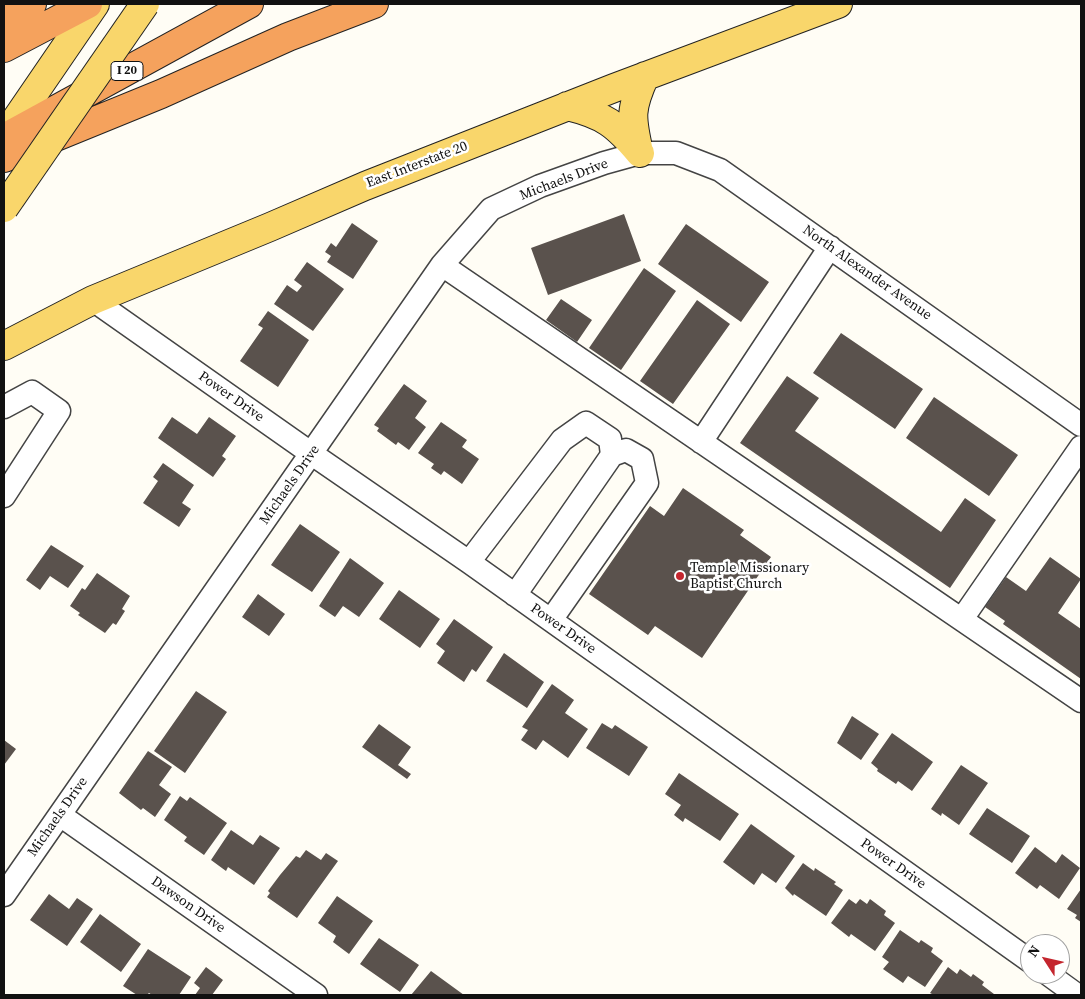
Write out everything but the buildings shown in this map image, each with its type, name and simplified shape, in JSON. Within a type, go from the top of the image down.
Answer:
[{"type":"highway","points":[[4,22],[32,4]]},
{"type":"highway","points":[[4,48],[88,4]]},
{"type":"highway","name":"I 20","points":[[4,137],[249,4]]},
{"type":"highway","points":[[4,158],[161,94],[288,37],[374,4]]},
{"type":"main road","points":[[4,137],[95,4]]},
{"type":"main road","points":[[4,208],[145,4]]},
{"type":"main road","name":"East Interstate 20","points":[[4,346],[93,300],[365,186],[567,106],[838,4]]},
{"type":"main road","points":[[640,153],[632,125],[634,102],[645,76]]},
{"type":"main road","points":[[567,106],[591,112],[614,125],[640,153]]},
{"type":"street","name":"North Alexander Avenue","points":[[640,153],[676,154],[720,170],[1081,425]]},
{"type":"street","name":"Michaels Drive","points":[[4,895],[442,265],[491,209],[540,186],[604,163],[640,153]]},
{"type":"street","points":[[701,442],[830,247]]},
{"type":"street","points":[[442,265],[1081,701]]},
{"type":"street","name":"Power Drive","points":[[93,300],[469,562],[1020,955]]},
{"type":"street","points":[[4,407],[32,392],[59,411],[4,496]]},
{"type":"street","points":[[469,562],[562,440],[586,423],[610,439],[612,455]]},
{"type":"street","points":[[962,620],[1081,447]]},
{"type":"street","points":[[515,595],[612,455],[626,450],[642,459],[647,482],[551,620]]},
{"type":"street","name":"Dawson Drive","points":[[60,815],[316,995]]},
{"type":"street","points":[[1062,984],[1077,995]]},
{"type":"place","name":"Temple Missionary Baptist Church","points":[[680,576]]}]
